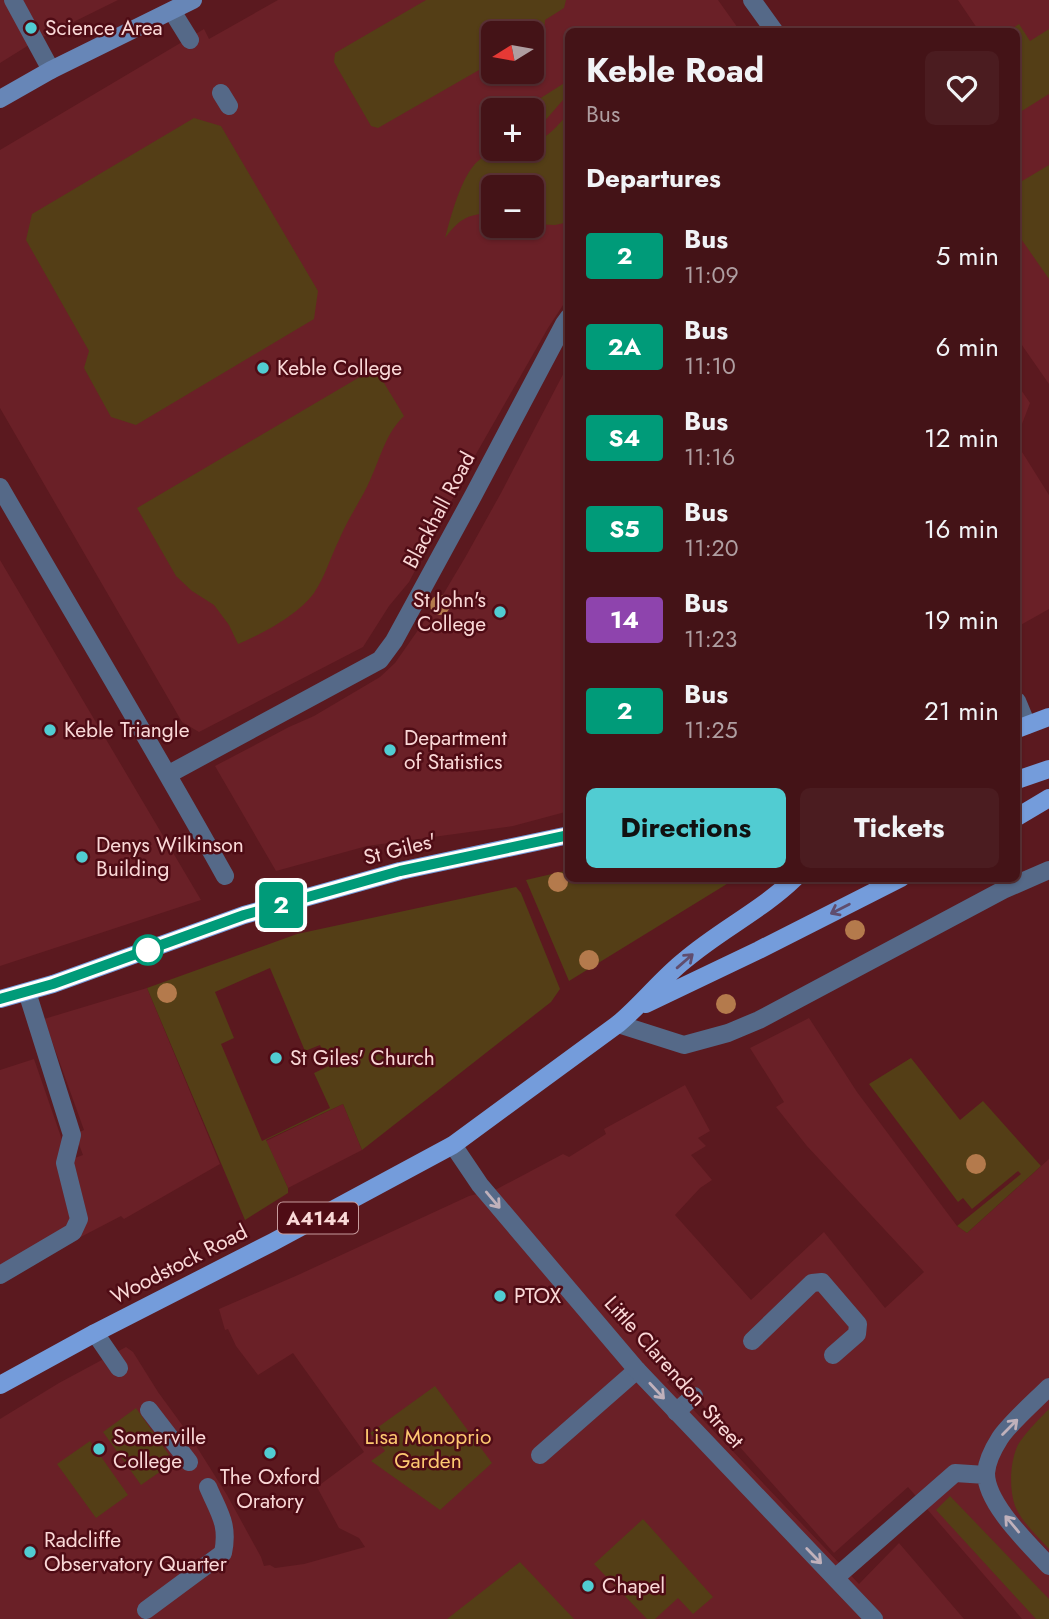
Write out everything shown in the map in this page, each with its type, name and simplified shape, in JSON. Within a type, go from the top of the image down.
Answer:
[{"type":"main road","points":[[1022,727],[1049,717]]},
{"type":"main road","points":[[1020,779],[1049,769]]},
{"type":"main road","points":[[1020,815],[1049,798]]},
{"type":"main road","name":"St Giles'","points":[[0,999],[27,992],[244,915],[400,871],[565,836]]},
{"type":"main road","name":"A4144","points":[[766,902],[780,882]]},
{"type":"main road","name":"A4144","points":[[453,1145],[618,1024],[684,960],[790,882]]},
{"type":"main road","name":"A4144","points":[[636,1009],[893,882]]},
{"type":"main road","name":"Woodstock Road","points":[[0,1385],[453,1145]]},
{"type":"street","points":[[13,0],[51,70]]},
{"type":"street","points":[[0,99],[51,70],[193,0]]},
{"type":"street","points":[[752,0],[772,28]]},
{"type":"street","points":[[172,11],[190,40]]},
{"type":"street","name":"Blackhall Road","points":[[169,774],[380,660],[394,641],[565,323]]},
{"type":"street","points":[[0,487],[116,689],[169,774],[225,876]]},
{"type":"street","points":[[618,1024],[684,1045],[728,1033],[759,1020],[1003,890],[1049,870]]},
{"type":"street","points":[[0,1275],[73,1232],[79,1219],[65,1163],[72,1135],[27,992]]},
{"type":"street","name":"Little Clarendon Street","points":[[453,1145],[480,1185],[637,1370],[874,1619]]},
{"type":"street","points":[[752,1340],[811,1283],[822,1282],[858,1324],[857,1334],[834,1355]]},
{"type":"street","points":[[95,1333],[118,1368]]},
{"type":"street","points":[[540,1455],[637,1370]]},
{"type":"street","points":[[1049,1387],[1001,1436],[989,1458],[986,1475],[990,1491],[1006,1518],[1049,1566]]},
{"type":"street","points":[[676,1412],[694,1396]]},
{"type":"street","points":[[149,1410],[189,1462]]},
{"type":"street","points":[[835,1578],[956,1473],[986,1475]]},
{"type":"street","points":[[146,1611],[223,1553],[226,1537],[224,1523],[208,1487]]},
{"type":"shaded area","name":"Science Area","points":[[0,0],[118,0],[37,40],[0,63]]},
{"type":"shaded area","name":"Keble College","points":[[278,0],[718,0],[738,28],[565,28],[565,302],[476,454],[409,582],[389,606],[363,647],[199,732],[182,722],[0,408],[0,150],[204,29],[209,39]]},
{"type":"shaded area","points":[[958,0],[1049,0],[1049,384],[1020,342],[1020,28],[977,28]]},
{"type":"shaded area","points":[[565,371],[565,812],[513,826],[367,846],[276,871],[215,766],[314,716],[380,677],[395,663],[444,593],[501,493]]},
{"type":"shaded area","points":[[1020,388],[1030,403],[1020,429]]},
{"type":"shaded area","points":[[1020,449],[1049,495],[1049,609],[1020,625]]},
{"type":"shaded area","name":"Keble Triangle","points":[[0,560],[201,900],[0,966]]},
{"type":"shaded area","points":[[147,988],[220,1164],[124,1219],[121,1216],[0,1279],[0,1070],[34,1059],[69,1160],[83,1155],[75,1134],[84,1130],[44,1019]]},
{"type":"shaded area","points":[[809,1018],[857,1092],[957,1226],[967,1233],[1049,1159],[1049,1619],[1022,1619],[908,1487],[834,1553],[676,1375],[667,1382],[859,1584],[899,1543],[964,1619],[0,1619],[0,1419],[126,1347],[133,1352],[188,1433],[227,1495],[264,1566],[275,1568],[304,1564],[365,1547],[359,1538],[339,1528],[317,1487],[364,1452],[293,1353],[258,1375],[236,1346],[228,1329],[225,1330],[219,1309],[469,1196],[497,1189],[563,1154],[569,1157],[606,1134],[604,1129],[685,1085],[710,1131],[698,1138],[706,1146],[691,1155],[712,1180],[700,1188],[675,1215],[751,1300],[824,1232],[885,1308],[924,1272],[807,1146],[776,1107],[784,1102],[750,1048]]},
{"type":"shaded area","points":[[343,1104],[362,1150],[288,1188],[266,1141]]},
{"type":"green space","points":[[426,0],[566,0],[564,8],[545,20],[544,32],[544,21],[481,21],[481,69],[378,128],[371,126],[334,62],[335,53]]},
{"type":"green space","points":[[1019,24],[1030,41],[1049,29],[1049,94],[1020,112],[1020,28],[1013,28]]},
{"type":"green space","points":[[565,83],[565,98],[544,122],[544,98],[541,98]]},
{"type":"green space","points":[[565,117],[565,223],[544,225],[544,175],[481,175],[481,214],[466,218],[445,238],[462,186],[478,161],[544,161],[544,137]]},
{"type":"green space","points":[[194,118],[221,126],[318,291],[314,319],[136,425],[111,417],[84,368],[89,351],[26,240],[32,214]]},
{"type":"green space","points":[[1049,165],[1049,279],[1020,237],[1020,182]]},
{"type":"green space","points":[[375,368],[404,416],[388,437],[314,593],[289,616],[238,644],[229,625],[214,605],[192,591],[176,576],[137,508]]},
{"type":"green space","points":[[565,871],[565,882],[730,882],[569,981],[526,880]]},
{"type":"green space","points":[[516,887],[521,893],[560,989],[551,1002],[362,1150],[343,1104],[266,1140],[288,1193],[245,1220],[147,988],[297,934]],"holes":[[[270,968],[305,1051],[320,1045],[329,1066],[314,1073],[330,1108],[262,1141],[221,1044],[234,1038],[215,992]]]},
{"type":"green space","points":[[911,1058],[960,1120],[983,1101],[1041,1166],[967,1233],[957,1226],[1021,1174],[1018,1171],[972,1209],[963,1198],[958,1202],[869,1084]]},
{"type":"green space","name":"Lisa Monoprio Garden","points":[[435,1386],[492,1463],[440,1510],[371,1461],[385,1451],[370,1433]]},
{"type":"green space","points":[[136,1408],[174,1462],[141,1485],[103,1432]]},
{"type":"green space","points":[[1049,1409],[1049,1549],[1018,1512],[1013,1499],[1011,1476],[1019,1443]]},
{"type":"green space","points":[[90,1441],[128,1495],[96,1518],[57,1464]]},
{"type":"green space","points":[[950,1496],[1049,1599],[1049,1619],[1036,1619],[936,1510]]},
{"type":"green space","points":[[643,1519],[713,1597],[693,1614],[678,1598],[655,1619],[647,1619],[594,1564]]},
{"type":"green space","points":[[520,1562],[574,1619],[447,1619]]},
{"type":"bus line","name":"2","points":[[0,999],[53,984],[244,915],[400,871],[565,836]]},
{"type":"place","name":"Science Area","points":[[31,28]]},
{"type":"place","name":"Keble College","points":[[263,368]]},
{"type":"place","name":"St John's College","points":[[500,612]]},
{"type":"place","name":"Keble Triangle","points":[[50,730]]},
{"type":"place","name":"Department of Statistics","points":[[390,750]]},
{"type":"place","name":"Denys Wilkinson Building","points":[[82,857]]},
{"type":"place","name":"St Giles' Church","points":[[276,1058]]},
{"type":"place","name":"PTOX","points":[[500,1296]]},
{"type":"place","name":"Somerville College","points":[[99,1449]]},
{"type":"place","name":"The Oxford Oratory","points":[[270,1453]]},
{"type":"place","name":"Radcliffe Observatory Quarter","points":[[30,1552]]},
{"type":"place","name":"Chapel","points":[[588,1586]]}]
